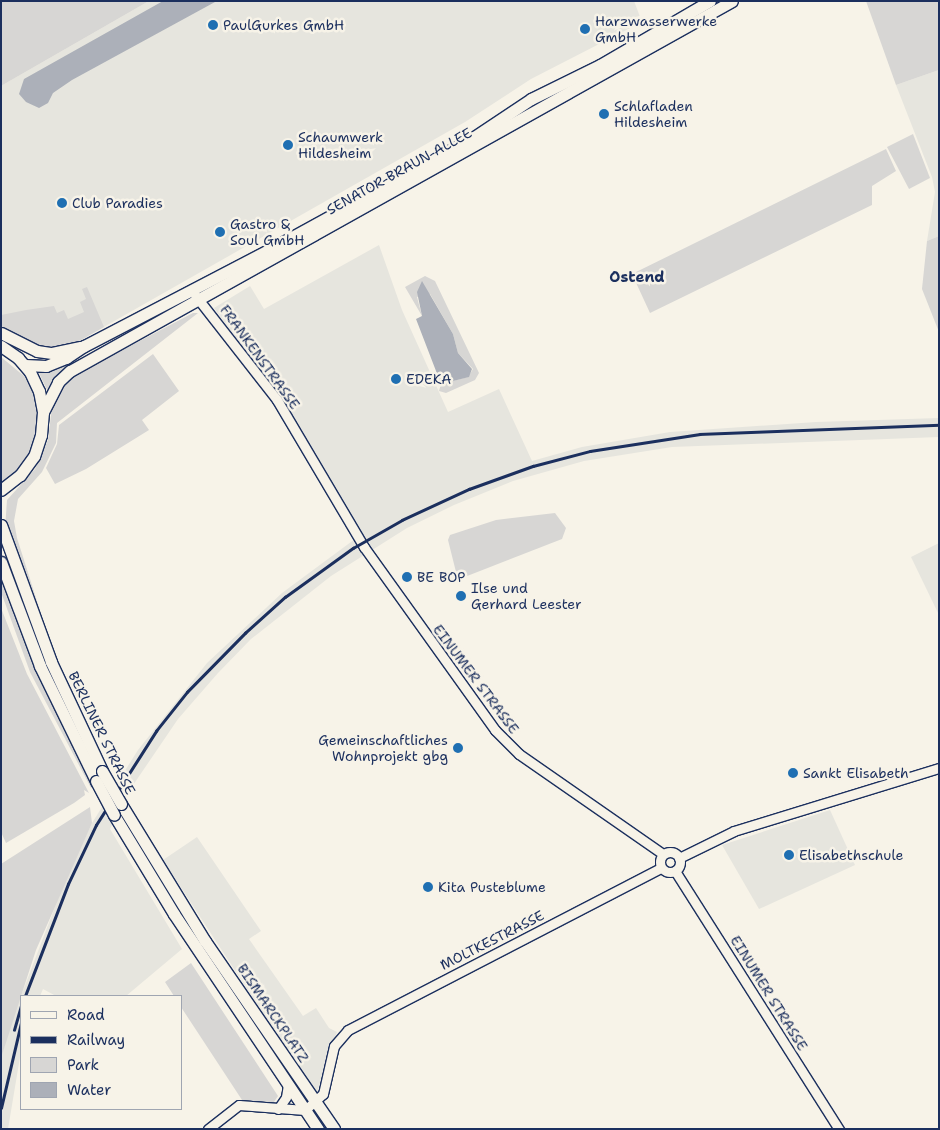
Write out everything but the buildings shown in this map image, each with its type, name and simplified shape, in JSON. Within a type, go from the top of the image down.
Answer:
[{"type":"main road","name":"SENATOR-BRAUN-ALLEE","points":[[25,365],[55,364],[84,346],[474,137],[531,99],[600,65],[710,1]]},
{"type":"main road","name":"SENATOR-BRAUN-ALLEE","points":[[43,412],[56,386],[70,371],[732,1]]},
{"type":"main road","points":[[1,333],[37,351],[59,352],[84,346]]},
{"type":"main road","points":[[1,346],[25,365],[37,386],[43,412],[41,435],[34,456],[20,475],[2,491]]},
{"type":"main road","name":"BERLINER STRASSE","points":[[1,525],[8,549],[6,566],[40,666],[114,815],[201,944]]},
{"type":"main road","name":"BERLINER STRASSE","points":[[6,566],[102,771],[201,944]]},
{"type":"main road","name":"BISMARCKPLATZ","points":[[201,944],[318,1129]]},
{"type":"main road","name":"BISMARCKPLATZ","points":[[201,944],[316,1103]]},
{"type":"main road","points":[[316,1103],[334,1129]]},
{"type":"street","name":"FRANKENSTRASSE","points":[[190,289],[282,408],[348,522]]},
{"type":"street","name":"EINUMER STRASSE","points":[[348,522],[429,642],[507,743],[664,854],[672,852],[679,858]]},
{"type":"street","points":[[664,854],[661,868],[666,872],[675,872],[680,867],[679,858],[734,831],[939,768]]},
{"type":"street","name":"MOLTKESTRASSE","points":[[338,1039],[348,1030],[661,868]]},
{"type":"street","name":"EINUMER STRASSE","points":[[675,872],[839,1129]]},
{"type":"street","name":"BISMARCKPLATZ","points":[[316,1103],[323,1094],[338,1039]]},
{"type":"street","points":[[278,1109],[286,1097],[288,1084]]},
{"type":"street","points":[[208,1129],[239,1105],[305,1110],[316,1103]]},
{"type":"shaded area","points":[[149,1],[634,1],[642,22],[531,79],[465,122],[72,345],[1,328],[1,86]]},
{"type":"shaded area","points":[[939,70],[939,236],[927,241],[935,192],[932,177],[896,85]]},
{"type":"shaded area","points":[[379,245],[402,310],[448,412],[499,389],[532,461],[582,447],[670,432],[816,422],[939,418],[939,437],[672,447],[584,461],[513,481],[454,505],[407,528],[331,576],[251,639],[178,719],[127,794],[110,829],[182,949],[127,995],[54,995],[43,989],[40,995],[21,995],[66,878],[92,823],[138,750],[207,663],[282,593],[355,539],[274,389],[214,308],[250,286],[264,309]]},
{"type":"shaded area","points":[[939,543],[939,615],[911,557]]},
{"type":"shaded area","name":"Elisabethschule","points":[[830,810],[855,865],[759,909],[722,845]]},
{"type":"shaded area","points":[[197,837],[261,931],[249,939],[303,1016],[316,1008],[329,1028],[337,1032],[316,1095],[163,860]]},
{"type":"shaded area","points":[[20,998],[20,1057],[8,1129],[1,1129],[1,1058]]},
{"type":"green space","points":[[1,1],[149,1],[1,86]]},
{"type":"green space","points":[[866,1],[939,1],[939,70],[896,85]]},
{"type":"green space","points":[[913,134],[930,178],[909,189],[887,147]]},
{"type":"green space","points":[[886,149],[896,171],[872,186],[872,205],[650,313],[632,274]]},
{"type":"green space","points":[[939,236],[939,332],[922,289],[927,241]]},
{"type":"green space","points":[[425,276],[435,281],[479,373],[475,380],[446,393],[439,391],[441,384],[468,377],[473,369],[458,353],[453,334],[430,294],[417,297],[422,316],[405,287]]},
{"type":"green space","points":[[87,287],[104,327],[72,345],[43,348],[1,328],[1,315],[26,310],[54,306],[57,313],[64,310],[68,319],[84,312],[80,302],[86,299],[82,289]]},
{"type":"green space","points":[[193,313],[198,313],[57,423],[56,443],[42,472],[18,499],[14,521],[17,538],[56,661],[50,662],[5,529],[7,500],[35,469],[48,440],[52,407],[61,387],[75,375]]},
{"type":"green space","points":[[153,354],[179,391],[142,420],[149,430],[86,469],[55,484],[46,468],[57,444],[59,425]]},
{"type":"green space","points":[[1,357],[24,376],[34,393],[39,412],[38,434],[25,465],[1,485]]},
{"type":"green space","points":[[75,359],[56,379],[48,392],[39,373],[58,369]]},
{"type":"green space","points":[[555,513],[566,528],[562,539],[462,578],[456,572],[448,540],[450,535],[496,520]]},
{"type":"green space","points":[[1,572],[94,785],[91,788],[30,672],[1,592]]},
{"type":"green space","points":[[1,608],[27,674],[89,793],[84,790],[85,795],[74,803],[6,843],[1,832]]},
{"type":"green space","points":[[90,807],[92,823],[36,950],[1,1058],[1,864]]},
{"type":"green space","points":[[191,963],[278,1096],[274,1102],[244,1103],[182,1009],[182,995],[173,995],[165,982]]},
{"type":"water","points":[[163,1],[215,2],[72,80],[53,93],[48,103],[39,108],[26,102],[19,94],[24,79]]},
{"type":"water","points":[[422,281],[453,334],[458,353],[472,369],[469,377],[441,384],[416,319],[422,316],[417,292]]},
{"type":"railway","points":[[25,995],[68,884],[96,825],[156,731],[187,692],[245,633],[285,597],[353,548],[402,520],[469,489],[533,466],[590,451],[700,434],[939,425]]},
{"type":"railway","points":[[14,1030],[20,1009]]},
{"type":"railway","points":[[1,1108],[20,1027]]},
{"type":"place","name":"PaulGurkes GmbH","points":[[213,25]]},
{"type":"place","name":"Harzwasserwerke GmbH","points":[[585,29]]},
{"type":"place","name":"Schlafladen Hildesheim","points":[[604,114]]},
{"type":"place","name":"Schaumwerk Hildesheim","points":[[288,145]]},
{"type":"place","name":"Club Paradies","points":[[62,203]]},
{"type":"place","name":"Gastro & Soul GmbH","points":[[220,232]]},
{"type":"place","name":"EDEKA","points":[[396,379]]},
{"type":"place","name":"BE BOP","points":[[407,577]]},
{"type":"place","name":"Ilse und Gerhard Leester","points":[[461,596]]},
{"type":"place","name":"Gemeinschaftliches Wohnprojekt gbg","points":[[458,748]]},
{"type":"place","name":"Sankt Elisabeth","points":[[793,773]]},
{"type":"place","name":"Elisabethschule","points":[[789,855]]},
{"type":"place","name":"Kita Pusteblume","points":[[428,887]]},
{"type":"district","name":"Ostend","points":[[637,278]]}]
